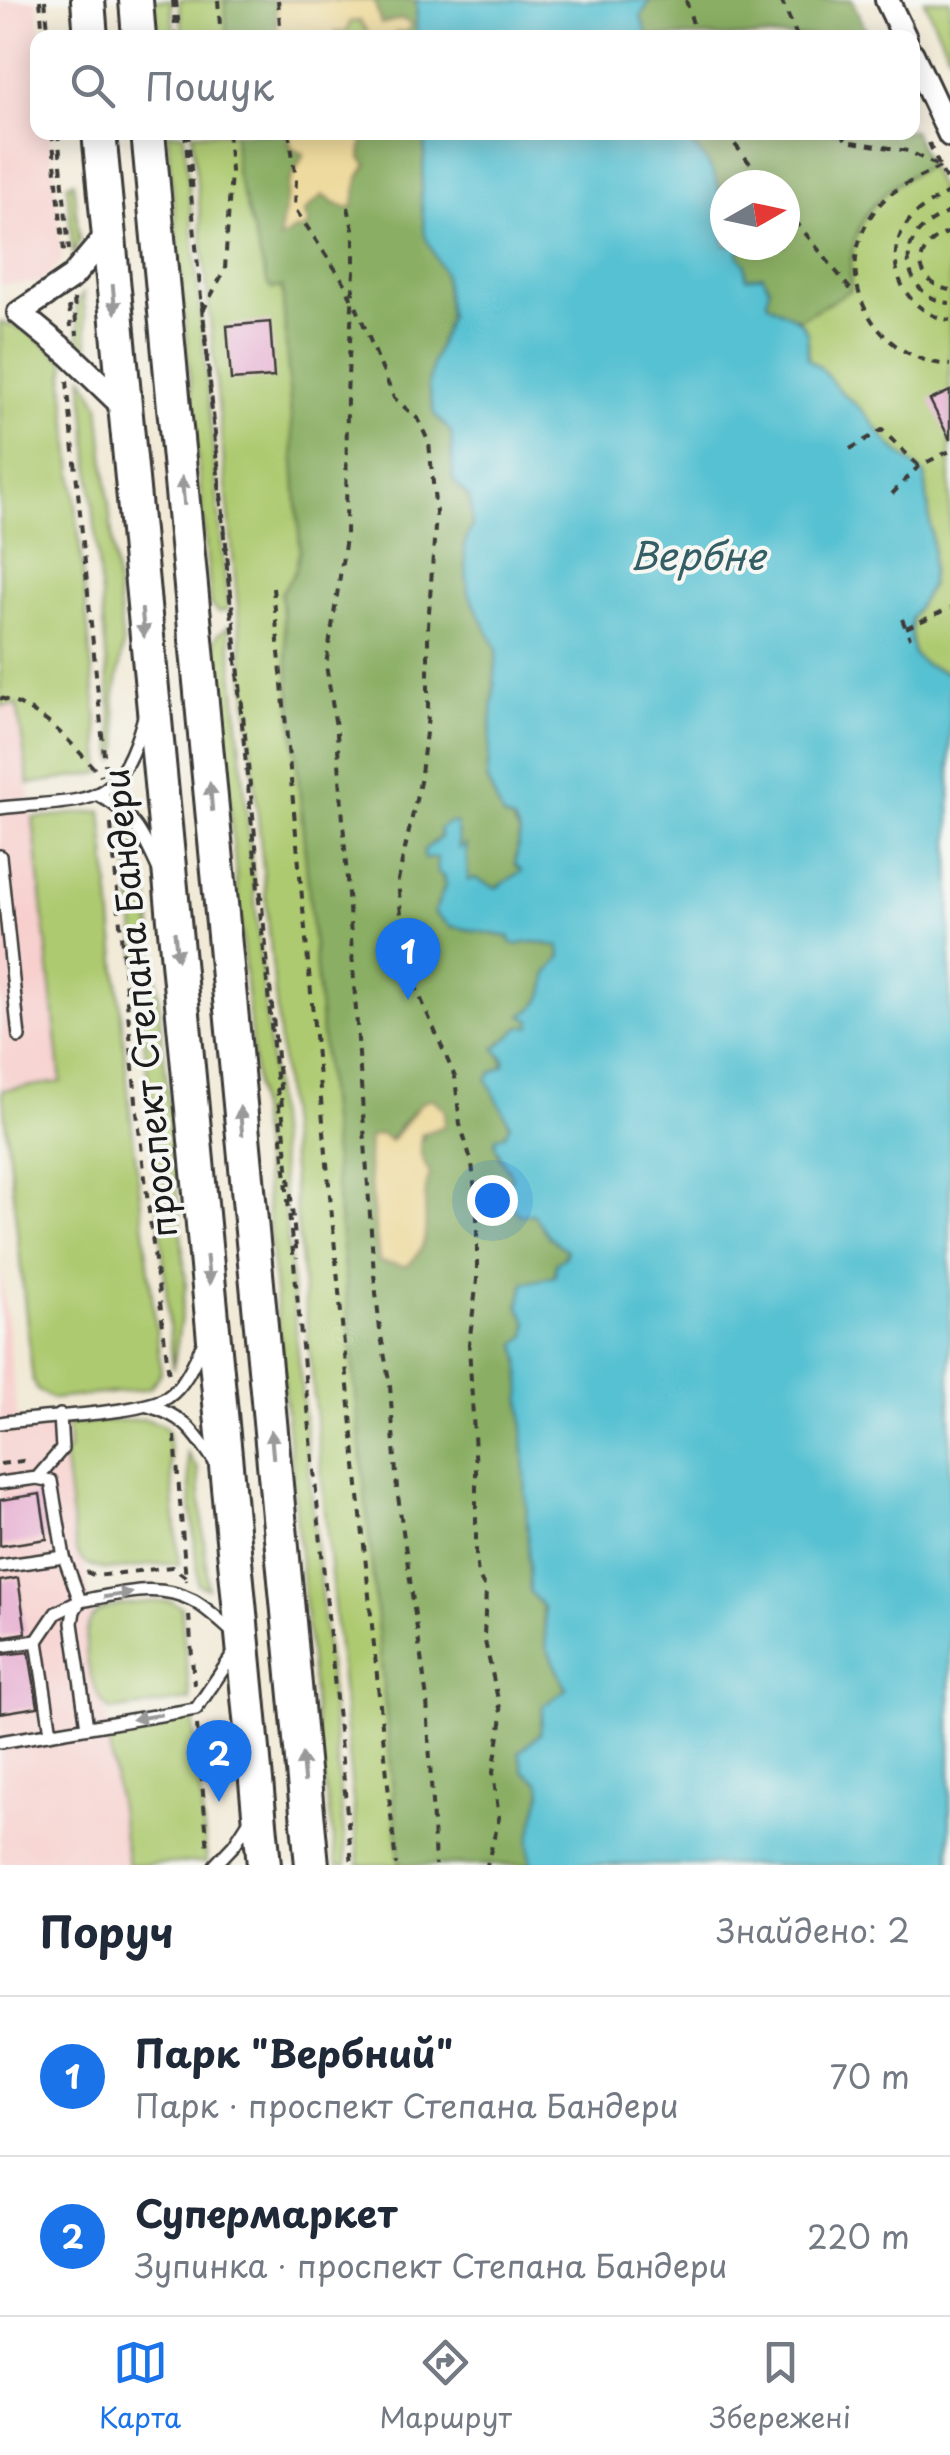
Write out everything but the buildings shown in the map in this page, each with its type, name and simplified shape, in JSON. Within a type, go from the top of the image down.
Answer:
[{"type":"main road","points":[[88,0],[90,30]]},
{"type":"main road","points":[[136,0],[138,30]]},
{"type":"main road","name":"проспект Степана Бандери","points":[[100,140],[264,1865]]},
{"type":"main road","points":[[149,140],[312,1865]]},
{"type":"street","points":[[887,0],[901,30]]},
{"type":"street","points":[[920,71],[950,135]]},
{"type":"street","points":[[108,234],[66,281],[9,314],[70,355],[123,406]]},
{"type":"lane","points":[[104,798],[135,748],[150,694]]},
{"type":"lane","points":[[0,808],[104,798],[140,829],[171,896]]},
{"type":"lane","points":[[0,856],[20,1038]]},
{"type":"lane","points":[[0,1423],[148,1406],[172,1395],[214,1322]]},
{"type":"lane","points":[[148,1406],[173,1413],[195,1433],[228,1483]]},
{"type":"lane","points":[[37,1478],[62,1450],[60,1415]]},
{"type":"lane","points":[[0,1482],[37,1478],[52,1484],[64,1558],[80,1601]]},
{"type":"lane","points":[[0,1566],[64,1558]]},
{"type":"lane","points":[[0,1742],[196,1708],[243,1640],[188,1598],[152,1590],[80,1601],[56,1613],[36,1642],[51,1733]]},
{"type":"lane","points":[[80,1601],[72,1623],[87,1727]]},
{"type":"lane","points":[[0,1646],[36,1642]]},
{"type":"lane","points":[[212,1865],[242,1834],[258,1804]]},
{"type":"path","points":[[42,0],[45,30]]},
{"type":"path","points":[[175,0],[177,30]]},
{"type":"path","points":[[218,0],[220,30]]},
{"type":"path","points":[[278,0],[280,30]]},
{"type":"path","points":[[686,0],[695,30]]},
{"type":"path","points":[[781,0],[794,30]]},
{"type":"path","points":[[926,137],[950,191],[916,213],[899,237],[896,267],[907,295],[929,314],[950,320]]},
{"type":"path","points":[[0,698],[20,703],[53,724],[107,782],[67,382],[70,355],[66,281],[53,140]]},
{"type":"path","points":[[187,140],[353,1865]]},
{"type":"path","points":[[202,313],[225,269],[232,171],[229,140]]},
{"type":"path","points":[[291,140],[296,209],[346,285],[394,398],[418,419],[429,443],[436,513],[428,626],[428,716],[420,782],[398,880],[410,974],[454,1077],[460,1124],[472,1163],[477,1211],[477,1280],[469,1344],[476,1558],[486,1590],[484,1637],[502,1716],[493,1772],[499,1818],[487,1865]]},
{"type":"path","points":[[731,140],[755,170]]},
{"type":"path","points":[[846,140],[908,152],[940,167]]},
{"type":"path","points":[[940,167],[899,188],[868,221],[859,242],[857,288],[876,329],[893,345],[912,357],[950,365]]},
{"type":"path","points":[[348,207],[354,234],[354,304],[347,394],[346,538],[328,633],[326,665],[337,733],[374,1274],[390,1386],[397,1489],[427,1698],[435,1865]]},
{"type":"path","points":[[950,211],[914,237],[908,264],[919,288],[929,297],[950,303]]},
{"type":"path","points":[[800,227],[850,290],[857,288]]},
{"type":"path","points":[[950,232],[928,245],[921,261],[932,284],[950,290]]},
{"type":"path","points":[[850,449],[882,430],[919,466]]},
{"type":"path","points":[[892,494],[919,466],[950,451]]},
{"type":"path","points":[[273,588],[396,1865]]},
{"type":"path","points":[[906,628],[950,608]]},
{"type":"path","points":[[902,618],[910,638]]},
{"type":"path","points":[[104,798],[172,1395]]},
{"type":"path","points":[[173,1413],[212,1865]]},
{"type":"path","points":[[0,1464],[42,1459],[48,1466]]},
{"type":"path","points":[[81,1571],[96,1576],[172,1566],[192,1581]]},
{"type":"shaded area","points":[[0,0],[37,0],[40,30],[30,30],[30,140],[51,140],[62,261],[40,282],[0,285]]},
{"type":"shaded area","points":[[17,705],[61,1083],[0,1090],[0,706]]},
{"type":"shaded area","points":[[0,1262],[19,1432],[65,1426],[128,1865],[0,1865]]},
{"type":"green space","points":[[154,0],[171,0],[174,30],[157,30]]},
{"type":"green space","points":[[179,0],[417,0],[416,30],[182,30]]},
{"type":"green space","points":[[225,0],[275,0],[277,30],[227,30]]},
{"type":"green space","points":[[374,0],[417,0],[416,30],[393,30],[391,24],[381,24]]},
{"type":"green space","points":[[650,0],[852,0],[866,30],[646,30],[641,17]]},
{"type":"green space","points":[[924,0],[950,0],[950,57]]},
{"type":"green space","points":[[168,140],[185,140],[228,610],[219,612],[211,605]]},
{"type":"green space","points":[[193,140],[425,140],[421,198],[497,649],[487,780],[456,824],[424,850],[510,937],[531,1865],[359,1865]]},
{"type":"green space","points":[[234,140],[289,140],[304,154],[289,183],[280,239],[295,230],[304,212],[323,195],[335,204],[367,165],[361,158],[363,140],[425,140],[421,198],[444,274],[449,317],[433,361],[434,414],[451,432],[453,480],[470,499],[472,526],[464,546],[468,592],[497,649],[487,780],[520,834],[515,863],[523,871],[496,888],[468,882],[466,845],[460,850],[456,824],[424,850],[425,859],[437,858],[445,886],[434,913],[450,926],[559,947],[561,958],[547,974],[542,998],[524,1015],[531,1020],[531,1026],[521,1027],[495,1048],[503,1067],[492,1087],[510,1125],[498,1154],[513,1178],[505,1199],[520,1215],[533,1213],[550,1238],[567,1250],[555,1275],[543,1280],[519,1307],[528,1323],[526,1336],[516,1344],[546,1646],[566,1690],[554,1698],[524,1771],[540,1782],[542,1791],[529,1841],[531,1865],[400,1865],[281,593],[295,571],[300,549],[282,287],[272,289],[236,172]],"holes":[[[414,1110],[432,1128],[420,1144],[430,1174],[424,1208],[379,1262],[368,1165]]]},
{"type":"green space","points":[[683,140],[917,140],[928,166],[892,187],[867,214],[853,247],[851,290],[800,319],[777,311],[767,302],[769,288],[746,278],[740,260],[800,260],[800,170],[710,170],[710,174]]},
{"type":"green space","points":[[685,140],[917,140],[950,213],[950,673],[925,665],[914,655],[911,641],[911,618],[930,587],[933,550],[925,475],[888,444],[865,413],[808,359],[808,341],[751,260],[800,260],[800,170],[710,170],[710,176]]},
{"type":"green space","points":[[73,181],[79,240],[73,255],[67,185]]},
{"type":"green space","points":[[83,294],[89,351],[80,346],[76,303]]},
{"type":"green space","points":[[0,322],[28,331],[66,362],[64,382],[102,773],[29,784],[17,705],[0,706]]},
{"type":"green space","points":[[82,374],[99,404],[123,647],[114,700],[120,747],[115,762]]},
{"type":"green space","points":[[229,626],[347,1865],[337,1865],[317,1735],[214,643]]},
{"type":"green space","points":[[102,811],[130,1110],[161,1372],[150,1388],[142,1390],[53,1399],[37,1390],[33,1382],[2,1090],[61,1082],[33,818]]},
{"type":"green space","points":[[125,818],[133,828],[136,858],[148,888],[186,1284],[173,1369]]},
{"type":"green space","points":[[145,1419],[163,1425],[168,1431],[179,1565],[96,1567],[76,1551],[64,1455],[69,1449],[67,1424]]},
{"type":"green space","points":[[187,1453],[198,1469],[208,1588],[198,1584]]},
{"type":"green space","points":[[171,1601],[181,1607],[190,1700],[111,1711],[97,1693],[88,1665],[89,1625],[94,1616],[108,1608]]},
{"type":"green space","points":[[193,1717],[207,1862],[128,1865],[107,1731]]},
{"type":"sand","points":[[275,0],[374,0],[381,24],[401,19],[412,24],[408,30],[366,30],[360,21],[350,22],[348,30],[277,30]]},
{"type":"sand","points":[[289,140],[363,140],[361,158],[367,165],[359,177],[353,207],[342,207],[323,195],[304,212],[309,224],[304,230],[295,230],[279,240],[289,183],[304,154],[292,149]]},
{"type":"sand","points":[[432,1098],[445,1110],[444,1126],[422,1134],[420,1145],[430,1174],[423,1245],[407,1266],[379,1262],[368,1165],[369,1137],[381,1134],[391,1141],[421,1103]]},
{"type":"water","points":[[417,0],[650,0],[641,17],[646,30],[416,30]]},
{"type":"water","name":"Вербне","points":[[425,140],[684,140],[702,155],[711,170],[710,260],[742,260],[746,278],[763,275],[769,288],[767,302],[804,327],[808,359],[865,413],[888,443],[925,475],[933,550],[930,587],[911,618],[911,641],[914,655],[925,665],[950,674],[950,1865],[531,1865],[529,1841],[542,1791],[539,1782],[524,1771],[519,1752],[540,1734],[543,1706],[566,1689],[546,1646],[544,1608],[530,1592],[520,1359],[516,1344],[526,1336],[528,1323],[519,1307],[524,1283],[555,1276],[556,1263],[567,1250],[550,1238],[533,1214],[520,1215],[505,1199],[505,1188],[512,1177],[495,1146],[496,1137],[505,1135],[510,1124],[487,1080],[505,1065],[495,1049],[521,1027],[531,1026],[531,1020],[522,1015],[541,999],[547,974],[561,957],[559,947],[534,942],[518,945],[510,942],[510,937],[450,926],[434,913],[445,886],[438,873],[437,858],[424,859],[424,850],[441,837],[439,829],[447,823],[456,823],[459,849],[466,844],[468,881],[474,878],[496,888],[522,871],[515,864],[520,834],[514,821],[503,817],[487,780],[497,649],[468,592],[464,546],[472,526],[470,499],[453,480],[451,432],[434,414],[428,386],[449,317],[444,274],[425,236],[421,198]]},
{"type":"place","name":"Парк \"Вербний\"","points":[[408,1000]]},
{"type":"place","name":"Супермаркет","points":[[219,1802]]}]
